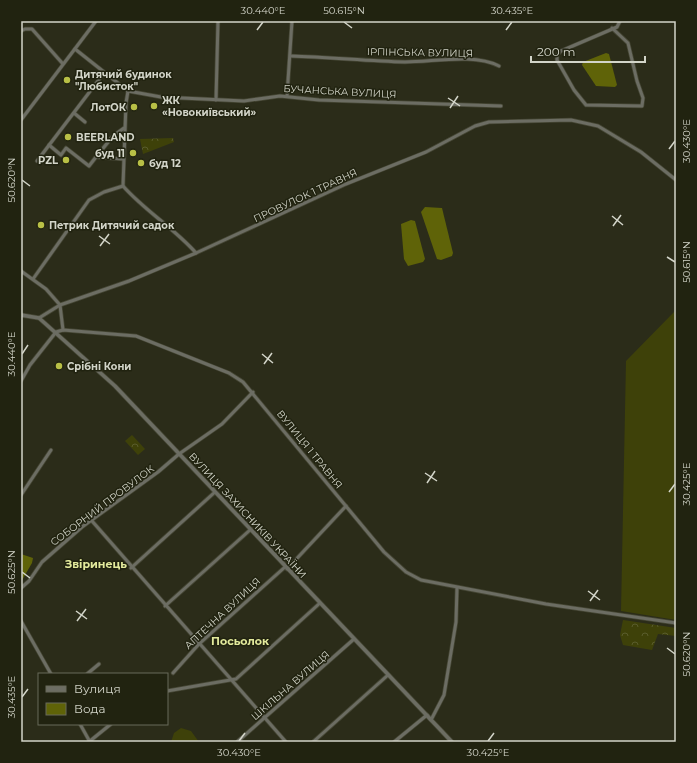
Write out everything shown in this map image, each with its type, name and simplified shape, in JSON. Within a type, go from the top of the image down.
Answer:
[{"type":"street","points":[[21,120],[96,21]]},
{"type":"street","points":[[216,100],[218,21]]},
{"type":"street","points":[[287,96],[291,56],[292,21]]},
{"type":"street","points":[[612,28],[628,43],[637,81],[643,98],[642,106],[586,105],[574,90],[557,60],[561,51],[612,28],[617,27],[620,21]]},
{"type":"street","points":[[21,31],[25,29],[32,29],[63,64]]},
{"type":"street","name":"БУЧАНСЬКА ВУЛИЦЯ","points":[[75,49],[128,91],[161,97],[244,101],[287,96],[319,100],[501,106]]},
{"type":"street","name":"ІРПІНСЬКА ВУЛИЦЯ","points":[[291,56],[406,62],[435,59],[490,62],[500,66]]},
{"type":"street","points":[[37,161],[104,73]]},
{"type":"street","points":[[128,91],[124,128],[123,186],[137,201],[184,240],[196,253]]},
{"type":"street","points":[[74,113],[86,122]]},
{"type":"street","name":"ПРОВУЛОК 1 ТРАВНЯ","points":[[39,318],[60,305],[129,280],[196,253],[346,184],[426,152],[475,126],[489,122],[507,120],[571,120],[598,126],[641,152],[676,180]]},
{"type":"street","points":[[49,145],[61,154],[66,148],[89,166],[113,136],[124,128]]},
{"type":"street","points":[[96,157],[123,159]]},
{"type":"street","points":[[33,279],[89,200],[104,192],[123,186]]},
{"type":"street","points":[[21,271],[46,289],[60,305],[63,330]]},
{"type":"street","points":[[21,315],[39,318]]},
{"type":"street","name":"ВУЛИЦЯ ЗАХИСНИКІВ УКРАЇНИ","points":[[39,318],[115,386],[426,716]]},
{"type":"street","name":"ВУЛИЦЯ 1 ТРАВНЯ","points":[[56,332],[63,330],[124,334],[153,341],[229,373],[243,382],[253,392],[384,552],[406,572],[421,580],[457,588],[676,623]]},
{"type":"street","points":[[21,381],[30,365],[56,332]]},
{"type":"street","name":"СОБОРНИЙ ПРОВУЛОК","points":[[21,588],[29,581],[42,562],[92,521],[158,472],[179,454],[222,424],[253,392]]},
{"type":"street","points":[[21,495],[52,450]]},
{"type":"street","points":[[131,568],[215,492]]},
{"type":"street","name":"АПТЕЧНА ВУЛИЦЯ","points":[[173,673],[199,644],[286,568],[346,506]]},
{"type":"street","points":[[92,521],[131,568],[286,742]]},
{"type":"street","points":[[165,606],[250,530]]},
{"type":"street","points":[[431,720],[444,695],[456,622],[457,588]]},
{"type":"street","points":[[168,691],[236,679],[320,603]]},
{"type":"street","points":[[21,621],[51,673]]},
{"type":"street","name":"ШКІЛЬНА ВУЛИЦЯ","points":[[237,742],[354,639]]},
{"type":"street","points":[[88,673],[99,664]]},
{"type":"street","points":[[312,742],[388,675]]},
{"type":"street","points":[[394,742],[426,716],[452,742]]},
{"type":"street","points":[[81,725],[90,741],[110,725]]},
{"type":"green space","points":[[173,138],[174,142],[143,154],[140,139]]},
{"type":"green space","points":[[676,310],[676,620],[621,611],[626,361]]},
{"type":"green space","points":[[132,435],[145,449],[138,455],[125,441]]},
{"type":"green space","points":[[623,620],[676,628],[676,636],[658,634],[652,650],[623,645],[620,635]]},
{"type":"green space","points":[[181,728],[191,731],[199,742],[171,742],[174,733]]},
{"type":"water","points":[[606,53],[609,54],[617,85],[615,87],[596,86],[582,65],[583,62]]},
{"type":"water","points":[[425,207],[442,208],[453,253],[452,256],[441,260],[437,259],[421,212]]},
{"type":"water","points":[[411,220],[415,221],[425,259],[423,262],[408,266],[404,259],[401,224]]},
{"type":"water","points":[[21,554],[33,558],[32,563],[21,582]]},
{"type":"place","name":"Дитячий будинок \"Любисток\"","points":[[67,80]]},
{"type":"place","name":"ЖК «Новокиївський»","points":[[154,106]]},
{"type":"place","name":"ЛотОК","points":[[134,107]]},
{"type":"place","name":"BEERLAND","points":[[68,137]]},
{"type":"place","name":"буд 11","points":[[133,153]]},
{"type":"place","name":"PZL","points":[[66,160]]},
{"type":"place","name":"буд 12","points":[[141,163]]},
{"type":"place","name":"Петрик Дитячий садок","points":[[41,225]]},
{"type":"place","name":"Срібні Кони","points":[[59,366]]},
{"type":"district","name":"Звіринець","points":[[96,564]]},
{"type":"district","name":"Посьолок","points":[[240,641]]}]
